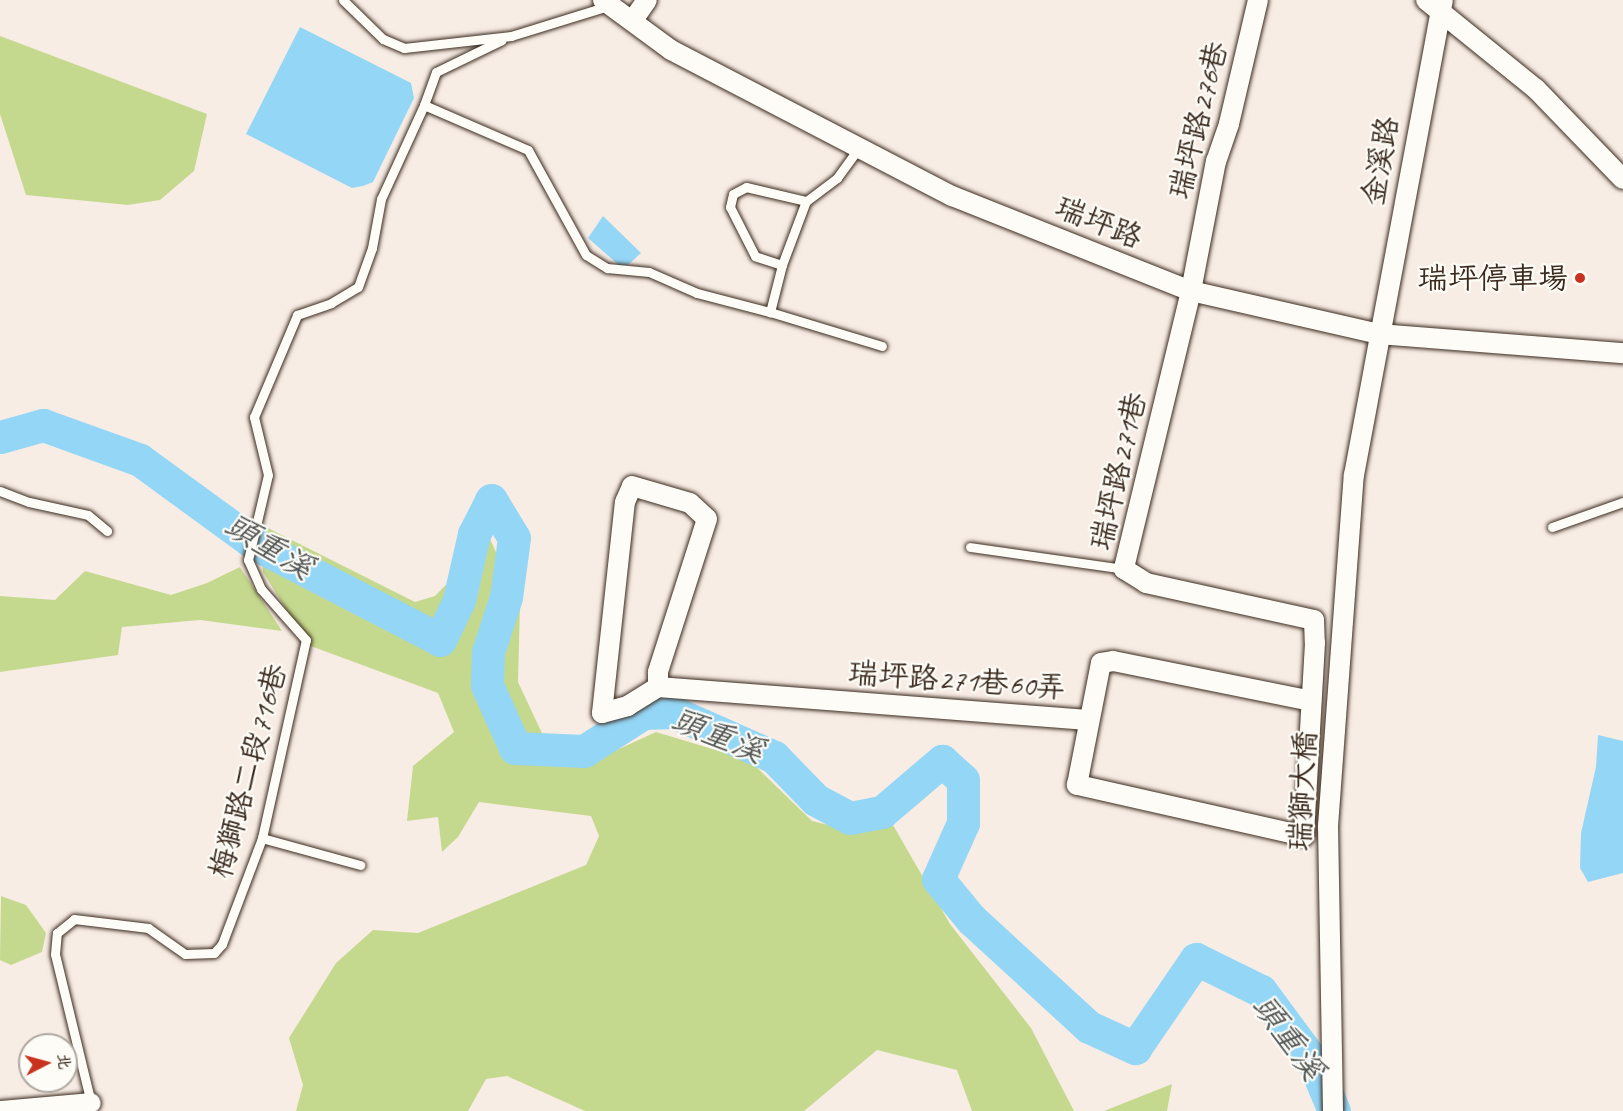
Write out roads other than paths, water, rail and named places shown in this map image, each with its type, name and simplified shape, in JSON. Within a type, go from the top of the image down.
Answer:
[{"type":"street","points":[[633,20],[647,0]]},
{"type":"street","name":"瑞坪路276巷","points":[[1191,291],[1216,161],[1229,124],[1258,0]]},
{"type":"street","name":"瑞坪路","points":[[607,3],[671,50],[952,196],[1191,291],[1379,334],[1623,353]]},
{"type":"street","points":[[1436,3],[1536,89],[1623,179]]},
{"type":"street","name":"金溪路","points":[[1354,475],[1436,3]]},
{"type":"street","name":"瑞坪路271巷","points":[[1191,291],[1124,568],[1146,583],[1314,620],[1311,701]]},
{"type":"street","name":"瑞獅大橋","points":[[1334,1111],[1328,826],[1354,475]]},
{"type":"street","points":[[632,486],[690,503],[707,519],[658,672],[658,687],[628,706],[602,712],[625,502],[632,486]]},
{"type":"street","name":"瑞坪路271巷60弄","points":[[658,687],[1088,720],[1101,663],[1113,661],[1311,701]]},
{"type":"street","points":[[1088,720],[1077,785],[1304,836],[1311,701]]},
{"type":"street","points":[[0,1111],[92,1107]]},
{"type":"lane","points":[[343,0],[383,39],[404,48],[511,36]]},
{"type":"lane","points":[[607,3],[511,36],[436,72],[424,105],[528,150],[586,255],[608,268],[649,272],[697,293],[770,312],[882,346]]},
{"type":"lane","name":"梅獅路二段716巷","points":[[92,1107],[55,954],[57,933],[74,919],[148,928],[185,954],[214,953],[222,944],[262,838],[306,640],[261,589],[248,560],[268,475],[254,417],[297,315],[331,303],[358,287],[372,248],[381,199],[424,105]]},
{"type":"lane","points":[[770,312],[782,265],[806,201],[837,178],[858,149]]},
{"type":"lane","points":[[782,265],[755,256],[730,207],[733,194],[746,187],[806,201]]},
{"type":"lane","points":[[0,491],[29,502],[88,515],[107,531]]},
{"type":"lane","points":[[1552,527],[1623,502]]},
{"type":"lane","points":[[970,547],[1124,568]]},
{"type":"lane","points":[[262,838],[360,865]]},
{"type":"water","points":[[300,27],[411,83],[414,98],[373,182],[352,188],[246,134]]},
{"type":"water","points":[[603,216],[641,253],[628,265],[621,267],[588,238]]},
{"type":"water","points":[[1598,735],[1623,741],[1623,873],[1588,882],[1580,868],[1581,833],[1596,767]]},
{"type":"waterway","name":"頭重溪","points":[[0,437],[43,425],[140,460],[255,544],[440,640],[459,600],[474,534],[491,500],[514,538],[506,597],[488,652],[487,685],[515,748],[584,751],[643,713],[673,712],[774,757],[816,800],[850,818],[882,812],[942,761],[963,780],[963,823],[938,879],[971,919],[1089,1027],[1135,1048],[1196,959],[1261,991],[1314,1063],[1334,1111]]},
{"type":"place","name":"瑞坪停車場","points":[[1580,278]]}]
